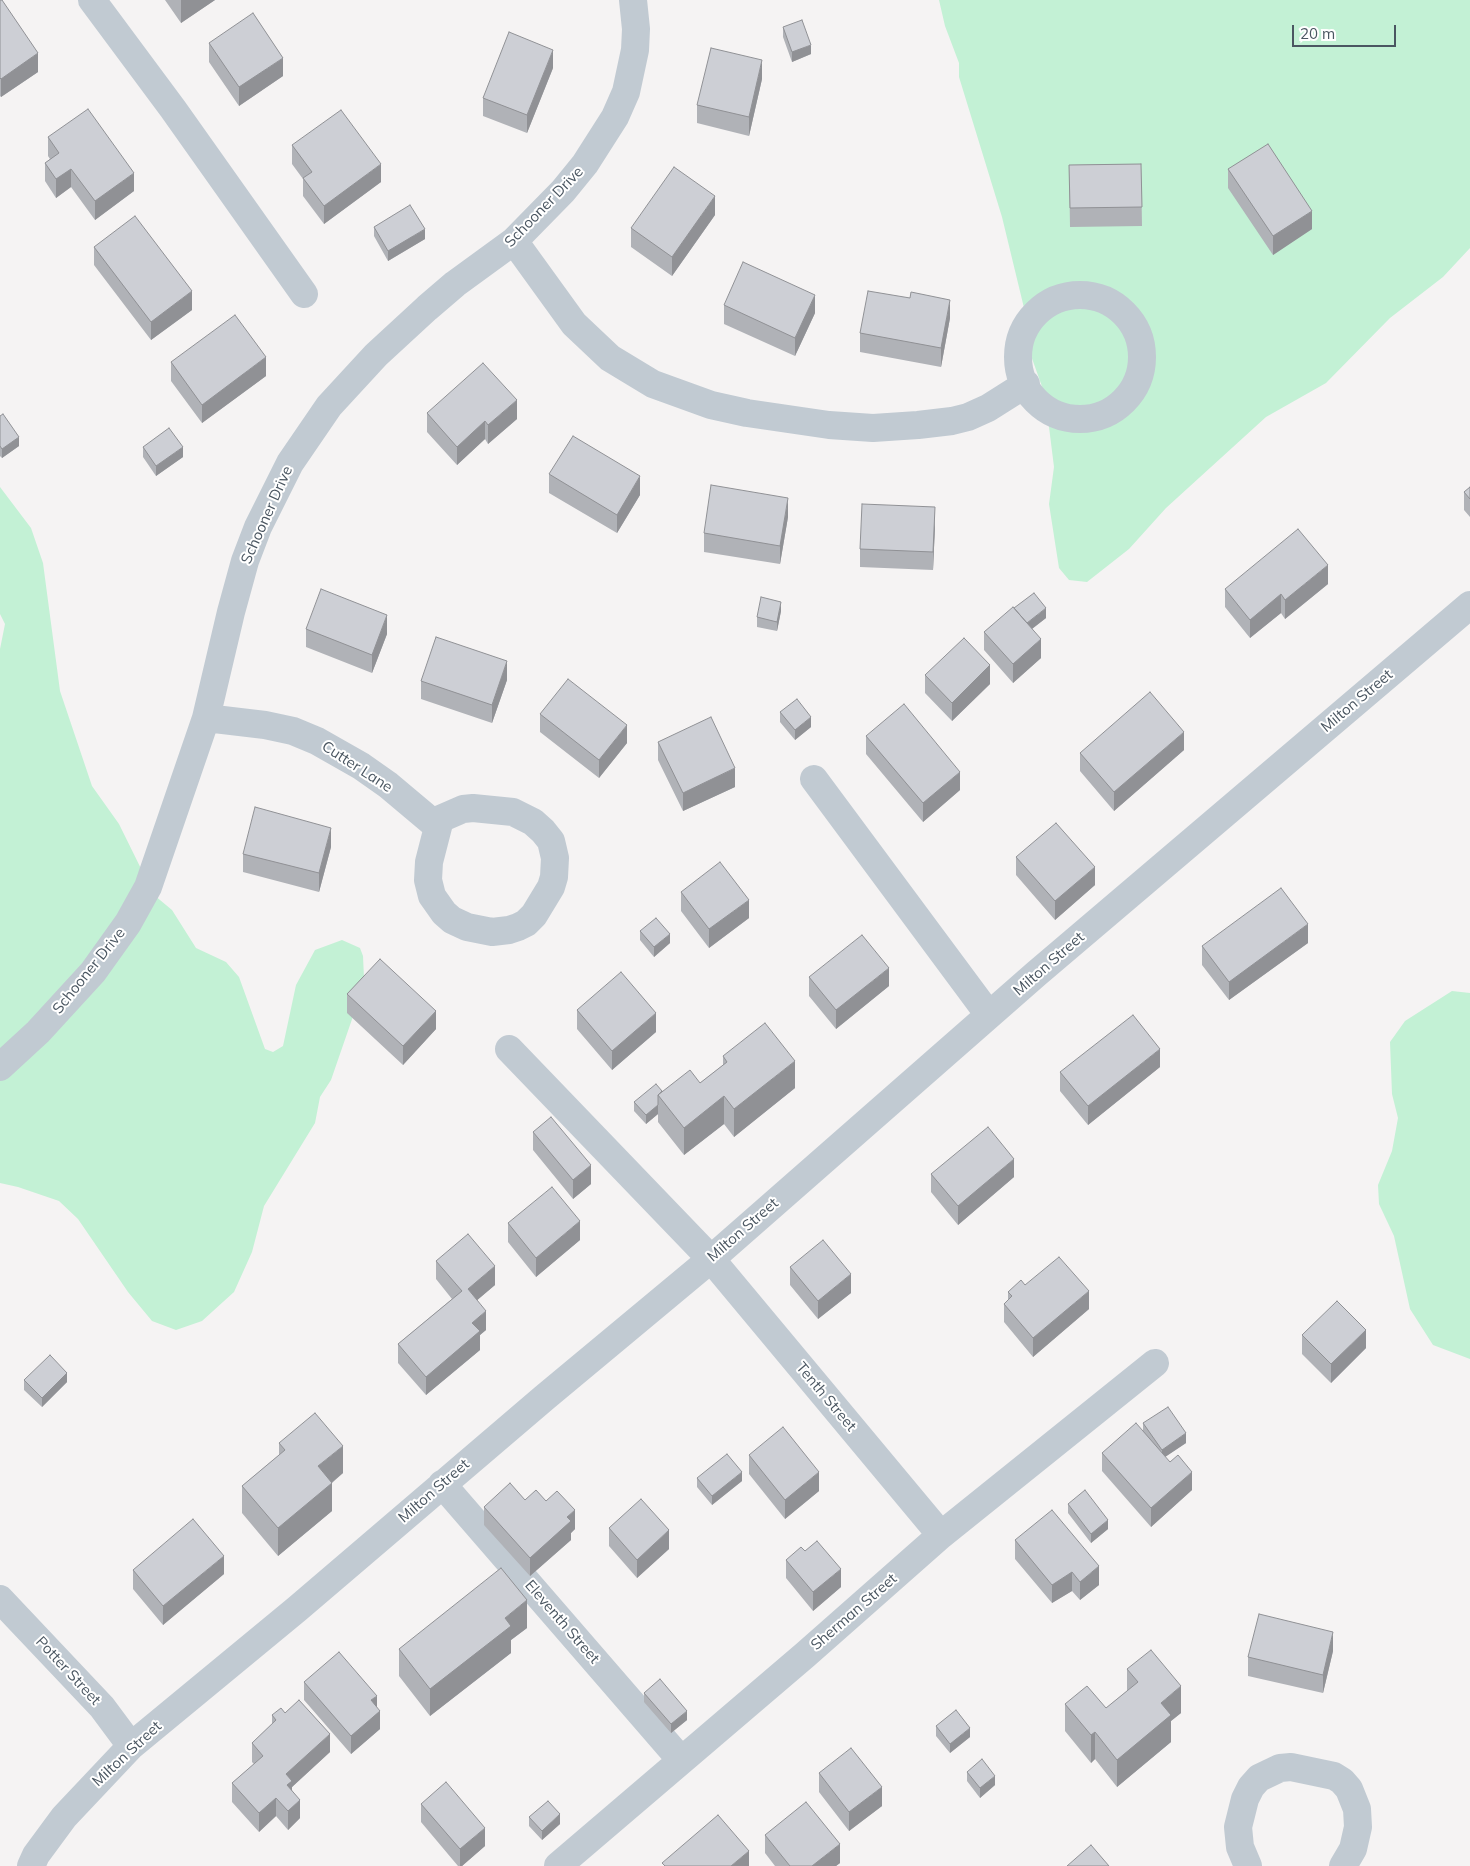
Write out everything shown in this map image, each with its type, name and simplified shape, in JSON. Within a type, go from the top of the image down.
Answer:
[{"type":"street","points":[[92,0],[173,109],[304,294]]},
{"type":"street","name":"Schooner Drive","points":[[0,1067],[38,1032],[92,972],[139,906],[158,863],[206,718],[245,561],[258,527],[290,462],[329,406],[376,355],[448,290],[514,241],[580,171],[616,117],[626,92],[635,50],[636,28],[633,0]]},
{"type":"street","points":[[514,241],[574,324],[610,358],[653,384],[676,394],[711,405],[765,416],[828,425],[873,428],[918,425],[943,423],[968,417],[988,408],[1026,384]]},
{"type":"street","points":[[1080,294],[1106,298],[1118,305],[1124,312],[1139,342],[1141,368],[1135,388],[1130,396],[1116,408],[1094,419],[1081,420],[1067,417],[1054,413],[1034,401],[1026,384],[1019,365],[1019,346],[1026,325],[1044,306],[1068,295],[1080,294]]},
{"type":"street","name":"Milton Street","points":[[31,1866],[64,1817],[131,1746],[297,1610],[442,1484],[711,1259],[989,1015],[1470,606]]},
{"type":"street","name":"Cutter Lane","points":[[206,718],[265,725],[293,731],[317,741],[361,766],[388,785],[438,827]]},
{"type":"street","points":[[814,779],[989,1015]]},
{"type":"street","points":[[468,808],[484,808],[513,812],[533,822],[543,831],[551,841],[554,850],[555,868],[549,892],[534,915],[526,923],[510,930],[492,932],[467,927],[452,920],[444,913],[432,896],[428,880],[431,853],[438,827],[440,819],[454,813],[468,808]]},
{"type":"street","name":"Tenth Street","points":[[508,1049],[711,1259],[941,1535]]},
{"type":"street","name":"Sherman Street","points":[[558,1866],[805,1655],[941,1535],[1155,1363]]},
{"type":"street","name":"Eleventh Street","points":[[442,1484],[681,1760]]},
{"type":"street","name":"Potter Street","points":[[0,1599],[102,1707],[131,1746]]},
{"type":"street","points":[[1248,1866],[1240,1847],[1238,1827],[1245,1799],[1251,1787],[1259,1778],[1280,1768],[1291,1767],[1334,1776],[1342,1781],[1354,1799],[1358,1818],[1357,1836],[1350,1855],[1343,1866]]},
{"type":"green space","points":[[939,0],[1470,0],[1470,248],[1443,277],[1390,318],[1326,383],[1266,417],[1166,508],[1129,549],[1087,582],[1069,580],[1059,568],[1049,504],[1054,467],[1045,395],[1029,350],[1025,312],[1002,217],[959,77],[959,63],[945,26]]},
{"type":"green space","points":[[0,487],[31,528],[43,563],[60,691],[92,786],[119,824],[154,895],[172,910],[196,948],[226,962],[239,977],[265,1049],[273,1052],[283,1046],[296,985],[315,950],[342,940],[360,948],[363,956],[364,978],[359,999],[331,1080],[320,1097],[315,1123],[264,1206],[252,1252],[234,1292],[202,1321],[176,1330],[152,1321],[128,1292],[78,1219],[59,1201],[0,1183],[0,649],[5,624],[0,614]]},
{"type":"green space","points":[[1452,991],[1470,993],[1470,1359],[1433,1345],[1410,1309],[1394,1236],[1379,1204],[1378,1185],[1392,1151],[1398,1118],[1392,1094],[1390,1042],[1405,1021]]},
{"type":"building","points":[[0,0],[2,0],[38,53],[1,79],[0,78]]},
{"type":"building","points":[[253,13],[283,58],[239,87],[209,43]]},
{"type":"building","points":[[802,20],[811,45],[792,52],[783,27]]},
{"type":"building","points":[[509,32],[553,50],[527,115],[483,98]]},
{"type":"building","points":[[711,48],[762,60],[749,117],[697,105]]},
{"type":"building","points":[[88,109],[134,173],[95,201],[71,169],[56,179],[45,163],[59,153],[48,137]]},
{"type":"building","points":[[341,110],[381,164],[324,206],[303,178],[312,172],[292,145]]},
{"type":"building","points":[[1268,144],[1312,211],[1273,236],[1228,169]]},
{"type":"building","points":[[1141,164],[1142,207],[1070,208],[1069,165]]},
{"type":"building","points":[[674,167],[715,196],[672,257],[631,228]]},
{"type":"building","points":[[410,205],[425,229],[388,251],[374,227]]},
{"type":"building","points":[[135,216],[192,291],[151,322],[94,247]]},
{"type":"building","points":[[743,262],[815,295],[795,338],[724,305]]},
{"type":"building","points":[[868,291],[910,298],[911,292],[950,300],[941,348],[860,333]]},
{"type":"building","points":[[235,315],[266,357],[202,405],[171,362]]},
{"type":"building","points":[[483,363],[517,400],[488,425],[485,421],[457,447],[427,413]]},
{"type":"building","points":[[3,414],[19,437],[2,449],[0,446],[0,416]]},
{"type":"building","points":[[169,428],[183,447],[156,466],[143,447]]},
{"type":"building","points":[[573,436],[640,476],[617,515],[549,474]]},
{"type":"building","points":[[711,485],[788,498],[780,546],[704,533]]},
{"type":"building","points":[[1470,487],[1470,499],[1464,492]]},
{"type":"building","points":[[862,504],[935,507],[933,552],[860,549]]},
{"type":"building","points":[[1298,529],[1328,565],[1285,600],[1281,594],[1250,620],[1225,589]]},
{"type":"building","points":[[321,589],[387,615],[372,655],[306,629]]},
{"type":"building","points":[[1034,593],[1046,608],[1027,623],[1014,608]]},
{"type":"building","points":[[761,597],[781,602],[777,622],[757,617]]},
{"type":"building","points":[[1013,607],[1041,639],[1013,664],[984,632]]},
{"type":"building","points":[[436,637],[507,661],[492,705],[421,681]]},
{"type":"building","points":[[964,638],[990,665],[952,703],[925,675]]},
{"type":"building","points":[[568,679],[627,725],[599,760],[540,714]]},
{"type":"building","points":[[1150,692],[1184,732],[1114,792],[1080,753]]},
{"type":"building","points":[[797,699],[811,717],[795,730],[780,712]]},
{"type":"building","points":[[904,704],[960,772],[923,803],[866,736]]},
{"type":"building","points":[[711,717],[735,768],[683,793],[658,742]]},
{"type":"building","points":[[255,807],[331,828],[319,873],[243,854]]},
{"type":"building","points":[[1056,823],[1095,867],[1055,901],[1016,857]]},
{"type":"building","points":[[720,862],[749,900],[709,929],[681,892]]},
{"type":"building","points":[[1281,888],[1308,924],[1229,982],[1202,946]]},
{"type":"building","points":[[656,918],[670,934],[654,947],[640,931]]},
{"type":"building","points":[[862,935],[889,968],[836,1010],[809,977]]},
{"type":"building","points":[[380,959],[436,1011],[403,1046],[347,994]]},
{"type":"building","points":[[621,972],[656,1013],[612,1051],[577,1010]]},
{"type":"building","points":[[1133,1015],[1160,1049],[1088,1106],[1060,1072]]},
{"type":"building","points":[[765,1023],[795,1061],[734,1109],[724,1096],[684,1128],[658,1095],[690,1070],[700,1083],[727,1062],[723,1056]]},
{"type":"building","points":[[656,1084],[662,1091],[658,1095],[658,1105],[646,1115],[634,1102]]},
{"type":"building","points":[[551,1117],[591,1165],[573,1180],[533,1132]]},
{"type":"building","points":[[988,1127],[1014,1159],[958,1206],[931,1174]]},
{"type":"building","points":[[552,1187],[580,1221],[536,1258],[508,1223]]},
{"type":"building","points":[[468,1234],[495,1266],[468,1289],[486,1311],[472,1323],[480,1331],[426,1377],[398,1344],[462,1291],[436,1261]]},
{"type":"building","points":[[823,1240],[851,1274],[818,1301],[790,1267]]},
{"type":"building","points":[[1059,1257],[1089,1291],[1033,1338],[1004,1304],[1012,1296],[1008,1292],[1021,1280],[1025,1285]]},
{"type":"building","points":[[1337,1301],[1366,1330],[1331,1364],[1302,1335]]},
{"type":"building","points":[[50,1355],[67,1373],[42,1398],[24,1380]]},
{"type":"building","points":[[1168,1407],[1186,1433],[1162,1450],[1143,1423]]},
{"type":"building","points":[[315,1413],[343,1446],[318,1466],[332,1483],[278,1528],[242,1486],[285,1450],[279,1443]]},
{"type":"building","points":[[1136,1423],[1170,1462],[1178,1455],[1192,1472],[1151,1508],[1102,1453]]},
{"type":"building","points":[[783,1427],[819,1472],[785,1500],[749,1455]]},
{"type":"building","points":[[727,1454],[742,1472],[712,1496],[697,1478]]},
{"type":"building","points":[[510,1483],[525,1500],[536,1490],[546,1501],[557,1491],[575,1510],[567,1517],[571,1521],[530,1558],[484,1507]]},
{"type":"building","points":[[1085,1490],[1108,1520],[1091,1534],[1068,1504]]},
{"type":"building","points":[[641,1499],[669,1530],[637,1560],[609,1528]]},
{"type":"building","points":[[1052,1510],[1099,1566],[1080,1582],[1072,1572],[1052,1585],[1015,1540]]},
{"type":"building","points":[[193,1519],[224,1556],[163,1606],[133,1570]]},
{"type":"building","points":[[817,1541],[841,1569],[813,1592],[786,1560],[801,1547],[805,1551]]},
{"type":"building","points":[[501,1568],[527,1600],[505,1618],[511,1626],[430,1689],[399,1649]]},
{"type":"building","points":[[1259,1614],[1333,1632],[1323,1675],[1248,1657]]},
{"type":"building","points":[[1151,1650],[1181,1686],[1161,1703],[1171,1715],[1117,1760],[1095,1732],[1091,1735],[1065,1704],[1087,1686],[1106,1708],[1138,1682],[1127,1669]]},
{"type":"building","points":[[339,1652],[377,1696],[371,1700],[380,1711],[351,1736],[304,1682]]},
{"type":"building","points":[[660,1679],[687,1711],[671,1724],[644,1693]]},
{"type":"building","points":[[299,1700],[330,1734],[286,1774],[292,1781],[287,1785],[300,1800],[288,1811],[276,1798],[259,1813],[232,1783],[263,1756],[252,1743],[276,1720],[272,1715],[281,1708],[285,1713]]},
{"type":"building","points":[[956,1710],[970,1728],[950,1744],[936,1726]]},
{"type":"building","points":[[851,1748],[882,1787],[849,1812],[819,1773]]},
{"type":"building","points":[[982,1759],[995,1776],[980,1788],[967,1772]]},
{"type":"building","points":[[446,1782],[485,1828],[460,1849],[421,1804]]},
{"type":"building","points":[[548,1801],[560,1814],[542,1831],[529,1817]]},
{"type":"building","points":[[806,1802],[840,1844],[812,1866],[790,1866],[765,1835]]},
{"type":"building","points":[[718,1815],[749,1851],[731,1866],[665,1866],[662,1863]]},
{"type":"building","points":[[1091,1845],[1109,1866],[1067,1866]]}]
